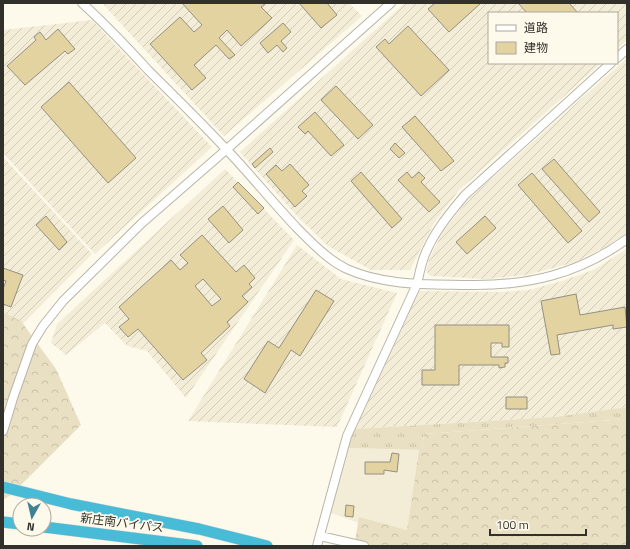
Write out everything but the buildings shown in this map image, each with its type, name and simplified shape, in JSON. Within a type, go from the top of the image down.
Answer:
[{"type":"highway","points":[[3,487],[71,504],[200,529],[267,546]]},
{"type":"highway","name":"新庄南バイパス","points":[[52,528],[197,546]]},
{"type":"street","points":[[82,3],[227,149],[278,209],[312,243],[330,258],[346,268],[367,277],[390,282],[489,285],[527,282],[578,267],[601,256],[627,239]]},
{"type":"street","points":[[3,431],[32,344],[43,326],[63,301],[142,223],[391,3]]},
{"type":"street","points":[[618,57],[627,49]]},
{"type":"street","points":[[317,546],[347,436],[417,284],[424,257],[445,218],[465,195],[610,64]]},
{"type":"street","points":[[320,536],[364,546]]},
{"type":"shaded area","points":[[102,3],[349,3],[362,16],[224,136]]},
{"type":"shaded area","points":[[405,3],[627,3],[627,40],[618,48],[618,12],[488,12],[488,64],[600,64],[459,190],[434,223],[410,270],[371,270],[328,246],[298,217],[240,152]]},
{"type":"shaded area","points":[[92,20],[212,147],[95,254],[3,153],[3,30]]},
{"type":"shaded area","points":[[627,58],[627,233],[609,245],[576,262],[527,275],[486,279],[430,276],[426,271],[429,260],[443,231],[470,198]]},
{"type":"shaded area","points":[[3,157],[92,254],[11,336],[3,334]]},
{"type":"shaded area","points":[[225,169],[294,240],[186,398],[147,351],[127,346],[105,323],[66,355],[51,343],[57,324]]},
{"type":"shaded area","points":[[297,245],[341,279],[397,293],[337,427],[188,421]]},
{"type":"shaded area","points":[[627,249],[627,407],[555,417],[355,429],[419,291],[503,292],[529,290],[562,281],[593,270]]},
{"type":"shaded area","points":[[347,448],[419,450],[407,530],[360,518],[359,523],[331,513]]},
{"type":"green space","points":[[3,312],[21,321],[56,369],[81,425],[12,494],[3,500]]},
{"type":"green space","points":[[627,407],[627,419],[424,434],[422,450],[347,448],[355,429],[555,417]]},
{"type":"green space","points":[[627,419],[627,546],[371,546],[355,541],[359,517],[407,530],[419,450],[422,450],[424,434]]}]
